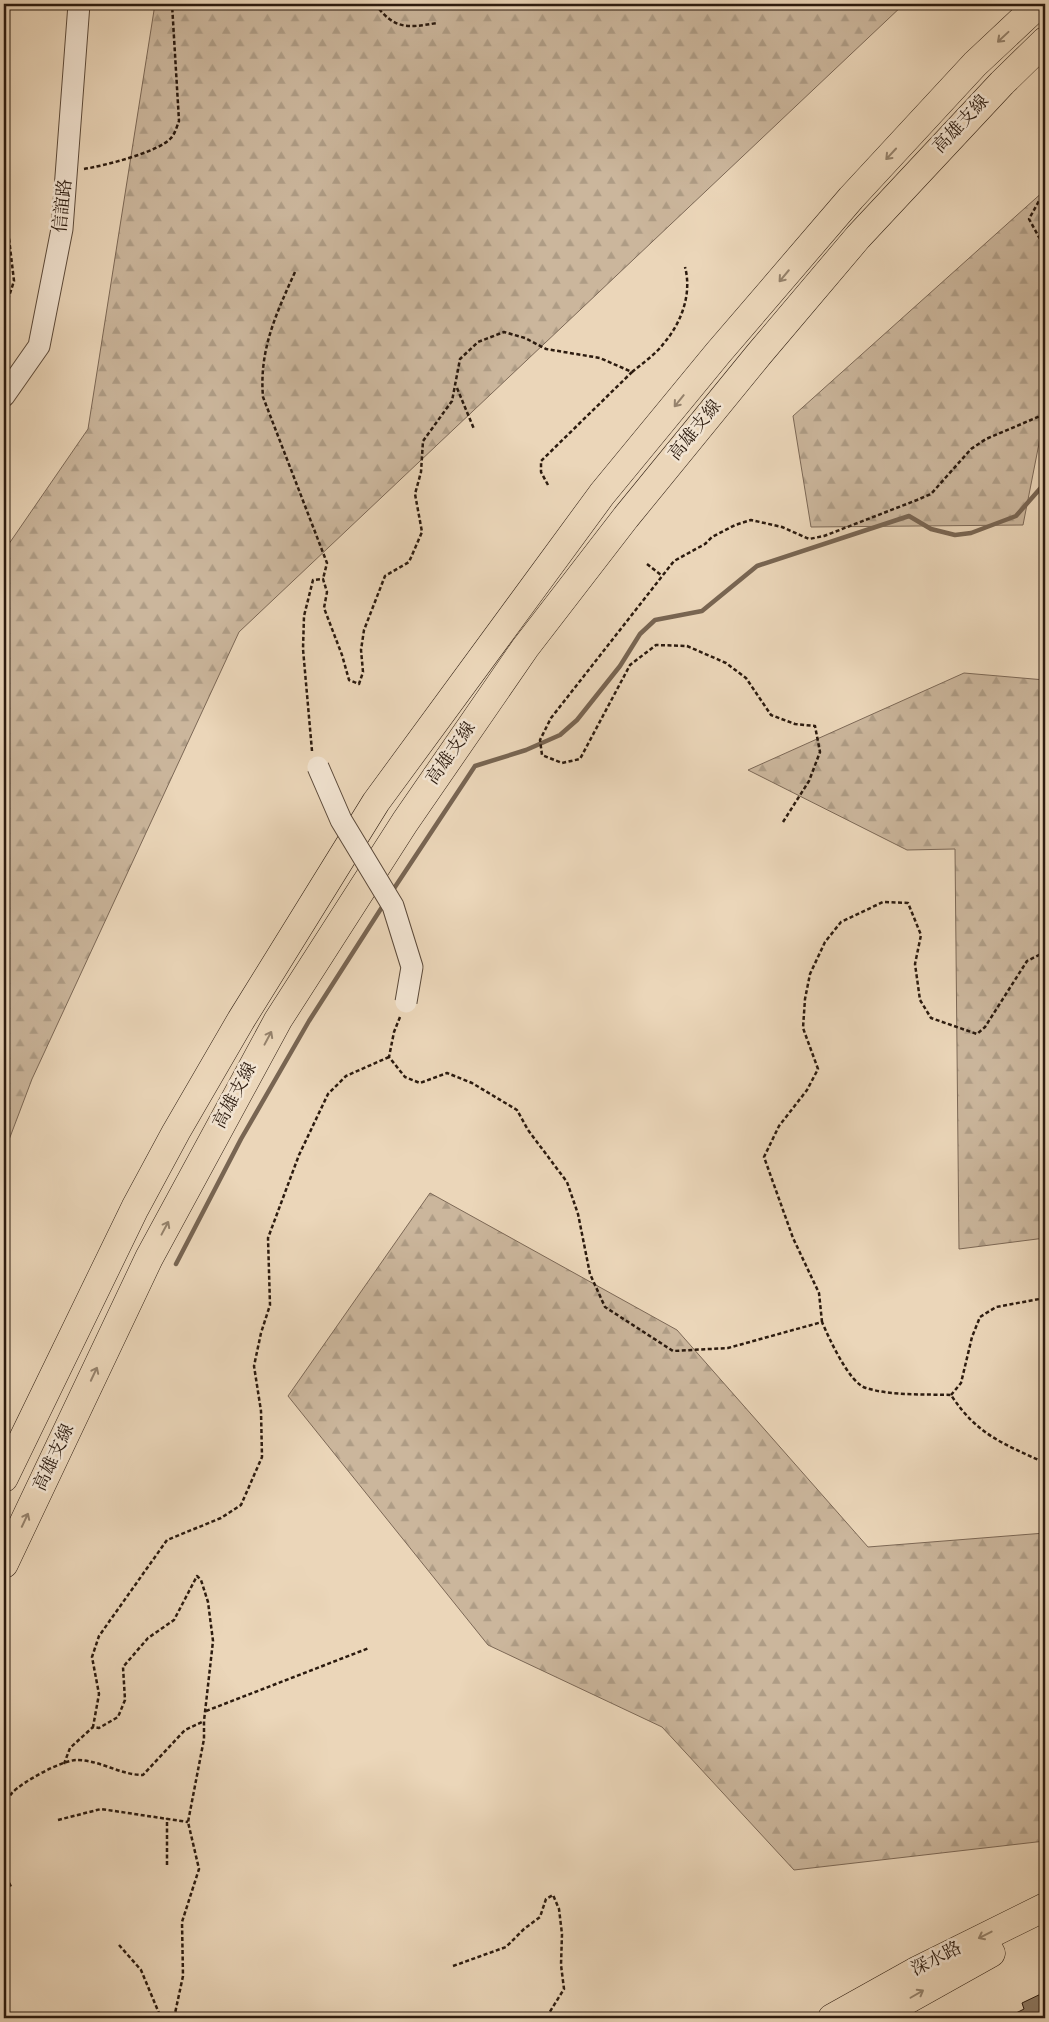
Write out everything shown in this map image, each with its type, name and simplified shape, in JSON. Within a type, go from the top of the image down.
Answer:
[{"type":"main road","name":"高雄支線","points":[[4,1478],[135,1208],[176,1132],[241,1020],[376,802],[602,494],[706,368],[851,198],[975,64],[1039,4]]},
{"type":"main road","name":"高雄支線","points":[[4,1564],[149,1258],[278,1020],[405,822],[525,648],[626,517],[759,354],[858,237],[1002,83],[1045,42]]},
{"type":"main road","name":"深水路","points":[[832,2018],[918,1970],[1045,1907]]},
{"type":"main road","name":"深水路","points":[[875,2018],[1017,1939],[1045,1926]]},
{"type":"street","name":"信誼路","points":[[4,396],[39,346],[62,229],[68,172],[79,4]]},
{"type":"street","points":[[318,767],[341,820],[393,906],[412,967],[406,1002]]},
{"type":"path","points":[[68,172],[109,164],[159,147],[171,138],[179,121],[172,4]]},
{"type":"path","points":[[375,4],[389,20],[408,28],[437,24]]},
{"type":"path","points":[[1045,190],[1029,219],[1040,239],[1045,242]]},
{"type":"path","points":[[4,220],[8,230],[14,281],[4,312]]},
{"type":"path","points":[[548,485],[541,472],[541,461],[664,343],[684,310],[688,280],[685,266]]},
{"type":"path","points":[[295,272],[270,328],[261,377],[263,397],[327,563],[323,579],[327,592],[324,608],[342,655],[349,680],[359,684],[363,672],[362,650],[364,630],[385,576],[409,562],[422,532],[415,494],[422,472],[423,441],[452,401],[460,359],[478,342],[504,332],[525,338],[546,349],[600,358],[632,372]]},
{"type":"path","points":[[456,387],[474,429]]},
{"type":"path","points":[[783,822],[809,781],[820,752],[816,726],[795,724],[771,715],[746,678],[726,663],[687,646],[656,645],[630,665],[580,759],[562,763],[542,755],[540,740],[551,718],[661,575],[674,561],[735,525],[752,520],[782,527],[809,539],[824,536],[932,494],[971,449],[986,439],[1045,414]]},
{"type":"path","points":[[647,564],[661,575]]},
{"type":"path","points":[[318,767],[311,748],[304,616],[312,580],[323,579]]},
{"type":"path","points":[[951,1395],[865,1388],[854,1378],[830,1341],[822,1322],[819,1293],[792,1238],[764,1157],[779,1126],[808,1090],[818,1069],[803,1028],[805,999],[810,974],[825,942],[840,922],[883,902],[908,903],[921,936],[915,964],[920,1000],[931,1018],[978,1034],[985,1027],[1016,975],[1027,962],[1045,952]]},
{"type":"path","points":[[406,1002],[394,1032],[389,1056],[405,1078],[420,1083],[447,1073],[472,1083],[517,1110],[528,1130],[567,1182],[578,1214],[590,1274],[605,1307],[673,1351],[728,1348],[822,1322]]},
{"type":"path","points":[[64,1764],[70,1748],[93,1727],[99,1694],[92,1657],[99,1636],[167,1540],[222,1518],[241,1505],[262,1457],[261,1411],[254,1366],[261,1333],[270,1305],[268,1238],[299,1155],[328,1094],[346,1076],[389,1056]]},
{"type":"path","points":[[951,1395],[961,1383],[972,1337],[980,1317],[996,1307],[1045,1298]]},
{"type":"path","points":[[951,1395],[962,1411],[994,1440],[1045,1463]]},
{"type":"path","points":[[93,1727],[100,1728],[118,1717],[125,1700],[123,1667],[148,1638],[174,1620],[197,1576],[201,1580],[208,1602],[213,1641],[204,1721],[204,1739],[188,1822],[199,1869],[182,1922],[183,1976],[174,2018]]},
{"type":"path","points":[[206,1711],[369,1648]]},
{"type":"path","points":[[4,1814],[11,1793],[40,1774],[76,1760],[102,1764],[131,1775],[143,1776],[185,1730],[204,1721]]},
{"type":"path","points":[[58,1820],[101,1809],[188,1822]]},
{"type":"path","points":[[167,1818],[167,1865]]},
{"type":"path","points":[[4,1871],[11,1887]]},
{"type":"path","points":[[453,1966],[506,1947],[524,1929],[540,1917],[546,1898],[553,1895],[559,1909],[562,1934],[561,1965],[564,1989],[546,2018]]},
{"type":"path","points":[[119,1946],[141,1970],[161,2018]]},
{"type":"green space","points":[[155,4],[904,4],[239,632],[32,1079],[4,1153],[4,551],[88,429]]},
{"type":"green space","points":[[1045,190],[1045,413],[1023,525],[811,527],[793,416]]},
{"type":"green space","points":[[964,673],[1045,680],[1045,1238],[959,1249],[955,849],[907,850],[748,770]]},
{"type":"green space","points":[[430,1193],[677,1330],[868,1547],[1045,1533],[1045,1841],[794,1870],[662,1727],[488,1645],[288,1396]]},
{"type":"building","points":[[1045,1992],[1045,2018],[1006,2018],[1024,2009],[1022,2003]]},
{"type":"waterway","points":[[391,893],[475,766],[526,750],[560,735],[577,720],[620,666],[640,634],[655,620],[702,611],[757,566],[909,516],[931,529],[955,535],[971,533],[1016,516],[1045,483]]},
{"type":"waterway","points":[[176,1264],[241,1139],[309,1021],[384,904]]}]
